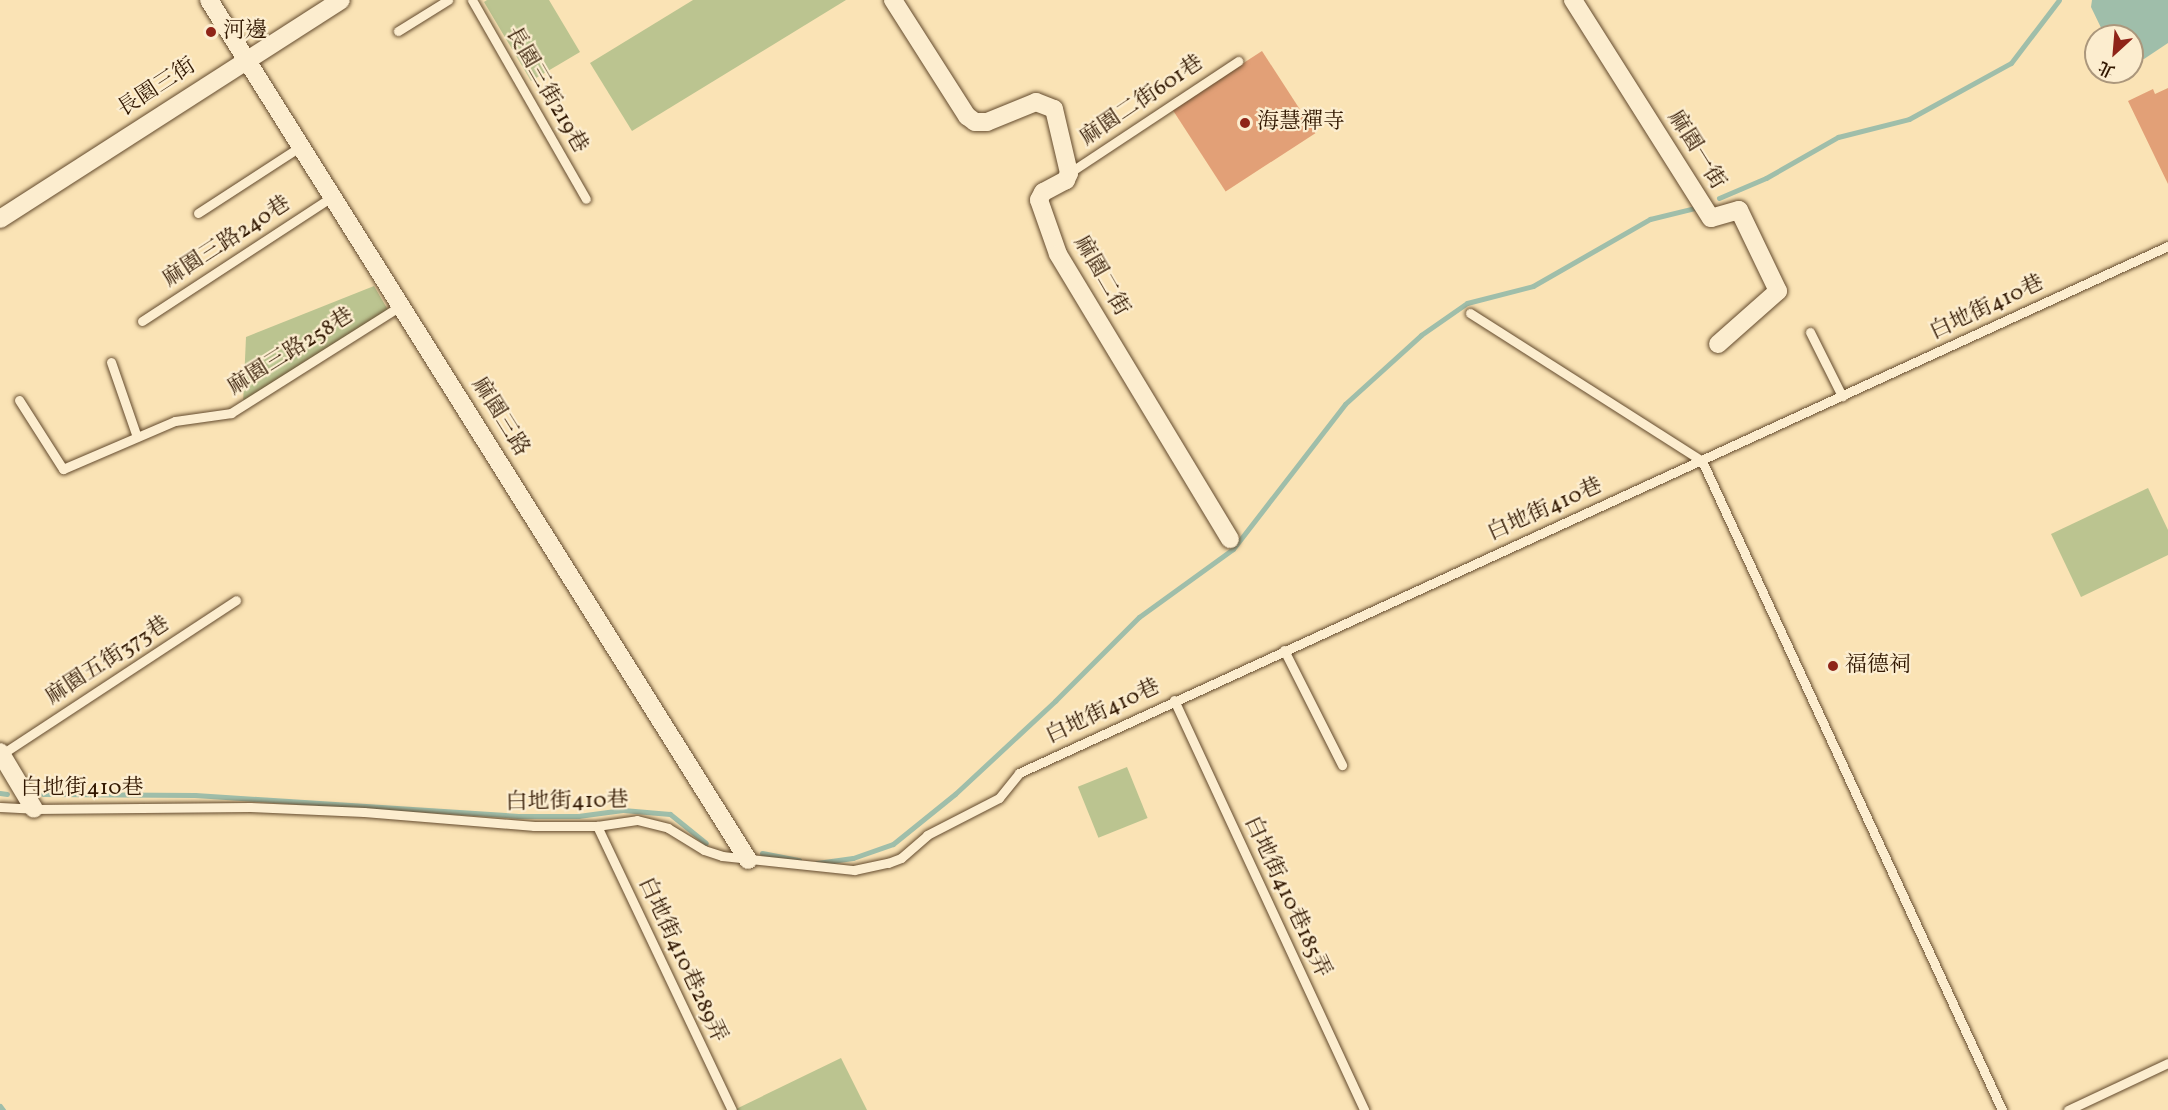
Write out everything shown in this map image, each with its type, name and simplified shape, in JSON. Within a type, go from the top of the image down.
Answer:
[{"type":"street","name":"麻園三路","points":[[209,0],[748,860]]},
{"type":"street","name":"長園三街","points":[[0,219],[341,0]]},
{"type":"street","points":[[894,0],[967,116],[975,122],[987,122],[1036,102],[1054,109],[1069,173]]},
{"type":"street","name":"麻園一街","points":[[1574,0],[1711,218],[1739,210],[1778,291],[1718,344]]},
{"type":"street","name":"麻園二街","points":[[1069,173],[1066,180],[1043,192],[1040,200],[1058,254],[1230,539]]},
{"type":"street","points":[[1,753],[34,809]]},
{"type":"lane","points":[[398,31],[447,0]]},
{"type":"lane","name":"長園三街219巷","points":[[472,0],[586,199]]},
{"type":"lane","name":"麻園二街601巷","points":[[1069,173],[1238,61]]},
{"type":"lane","points":[[198,213],[301,146]]},
{"type":"lane","name":"麻園三路240巷","points":[[142,321],[333,196]]},
{"type":"lane","name":"白地街410巷","points":[[0,807],[34,809],[250,807],[364,812],[534,826],[597,826],[637,820],[668,828],[704,850],[748,860],[854,870],[888,863],[901,858],[927,835],[999,798],[1019,773],[2168,246]]},
{"type":"lane","name":"麻園三路258巷","points":[[19,400],[63,469],[175,421],[231,413],[402,305]]},
{"type":"lane","points":[[1470,313],[1702,461],[2002,1110]]},
{"type":"lane","points":[[1810,332],[1842,396]]},
{"type":"lane","points":[[111,362],[137,437]]},
{"type":"lane","name":"麻園五街373巷","points":[[1,753],[236,600]]},
{"type":"lane","points":[[1284,650],[1342,765]]},
{"type":"lane","name":"白地街410巷185弄","points":[[1174,700],[1364,1110]]},
{"type":"lane","name":"白地街410巷289弄","points":[[597,826],[732,1110]]},
{"type":"lane","points":[[2067,1110],[2168,1063]]},
{"type":"green space","points":[[487,0],[549,0],[580,52],[531,81],[484,2]]},
{"type":"green space","points":[[693,0],[846,0],[632,131],[590,63]]},
{"type":"green space","points":[[374,286],[388,310],[243,404],[246,337]]},
{"type":"green space","points":[[2148,488],[2168,530],[2168,555],[2081,597],[2051,534]]},
{"type":"green space","points":[[1127,767],[1148,818],[1098,838],[1078,787]]},
{"type":"green space","points":[[841,1058],[867,1110],[736,1110],[736,1109]]},
{"type":"shaded area","points":[[2092,0],[2168,0],[2168,43],[2144,59],[2144,24],[2099,24],[2091,7]]},
{"type":"building","name":"海慧禪寺","points":[[1262,51],[1315,133],[1226,191],[1172,109]]},
{"type":"building","points":[[2168,88],[2168,184],[2128,101],[2153,89],[2155,94]]},
{"type":"waterway","points":[[1719,198],[1766,178],[1838,137],[1909,119],[2011,63],[2059,0]]},
{"type":"waterway","points":[[817,863],[853,858],[893,844],[955,794],[1055,701],[1139,617],[1233,549],[1345,404],[1421,335],[1467,303],[1533,286],[1650,219],[1699,207]]},
{"type":"waterway","points":[[0,793],[7,794]]},
{"type":"waterway","points":[[43,794],[195,795],[518,816],[578,816],[623,810],[670,814],[706,843]]},
{"type":"waterway","points":[[762,853],[799,860]]},
{"type":"waterway","points":[[0,1106],[3,1110]]},
{"type":"place","name":"河邊","points":[[211,32]]},
{"type":"place","name":"海慧禪寺","points":[[1245,123]]},
{"type":"place","name":"福德祠","points":[[1833,666]]}]
